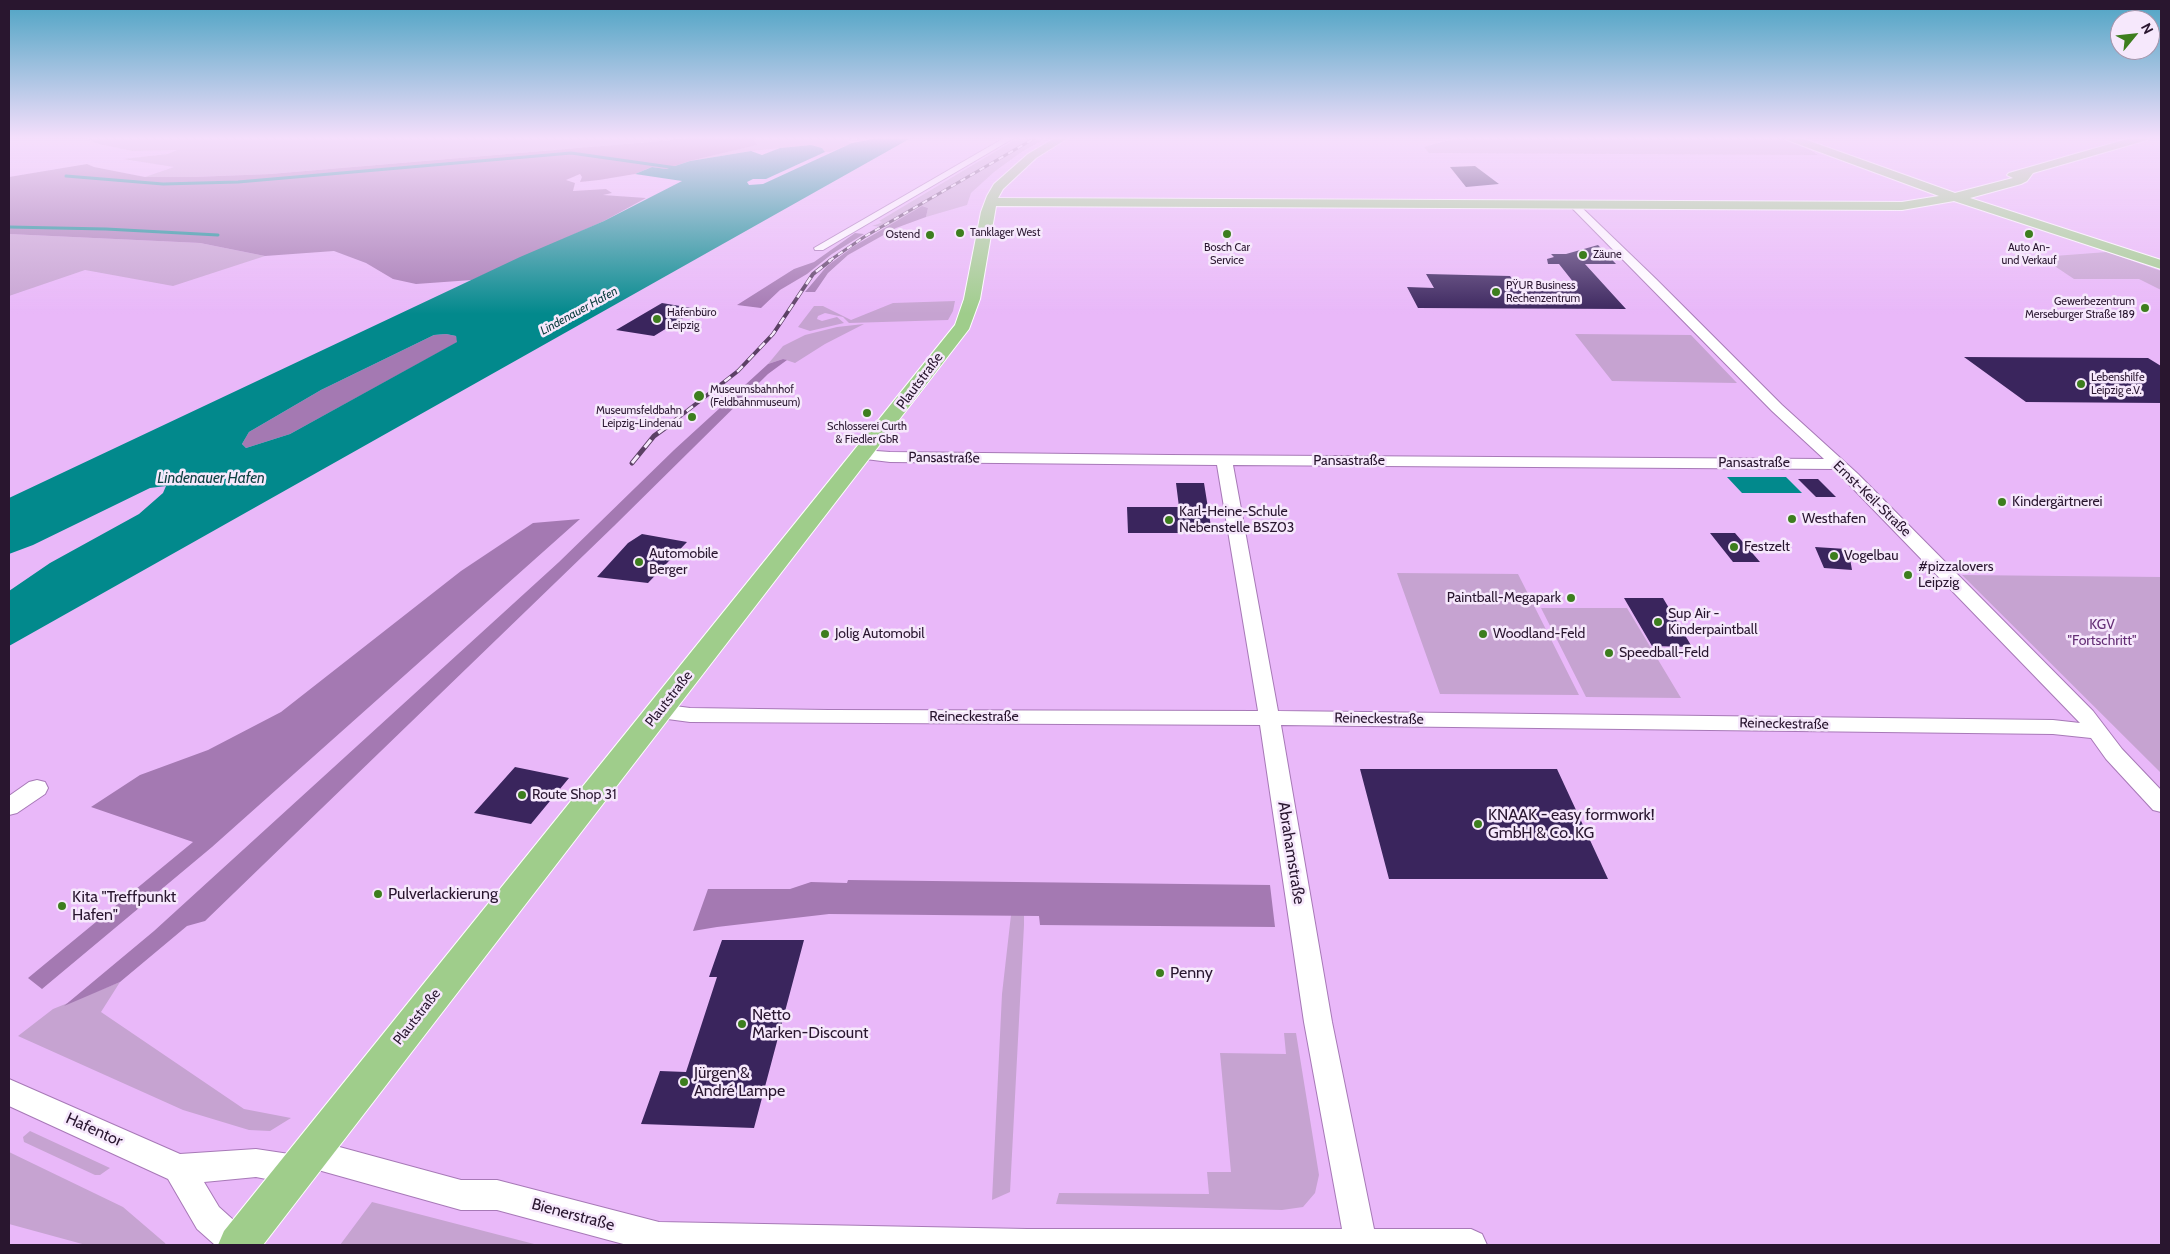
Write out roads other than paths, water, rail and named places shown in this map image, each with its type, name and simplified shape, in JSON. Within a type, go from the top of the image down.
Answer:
[{"type":"main road","name":"Plautstraße","points":[[238,1245],[963,326],[972,299],[987,212],[993,197]]},
{"type":"main road","points":[[1882,205],[1919,197]]},
{"type":"main road","points":[[991,202],[1902,206],[1918,204],[1942,197]]},
{"type":"main road","points":[[1961,197],[1991,209],[2161,263]]},
{"type":"main road","points":[[1972,197],[2161,263]]},
{"type":"main road","points":[[1918,204],[1991,209]]},
{"type":"street","points":[[819,248],[911,197]]},
{"type":"street","name":"Ernst-Keil-Straße","points":[[1573,204],[1836,464],[1852,477],[2086,716],[2114,754],[2161,804]]},
{"type":"street","name":"Pansastraße","points":[[862,454],[890,457],[1836,464]]},
{"type":"street","name":"Abrahamstraße","points":[[1224,460],[1269,718],[1318,1022],[1361,1245]]},
{"type":"street","name":"Reineckestraße","points":[[660,711],[690,715],[828,717],[1269,718],[2053,727],[2098,732]]},
{"type":"street","points":[[9,807],[37,788]]},
{"type":"street","name":"Hafentor","points":[[9,1092],[179,1169],[303,1161]]},
{"type":"street","name":"Bienerstraße","points":[[303,1161],[461,1195],[497,1195],[656,1242],[1011,1245],[1471,1245]]},
{"type":"street","points":[[179,1169],[208,1218],[238,1245]]},
{"type":"water","name":"Lindenauer Hafen","points":[[652,197],[807,197],[9,646],[9,591],[50,563],[139,514],[163,493],[166,486],[150,488],[33,545],[9,554],[9,498],[520,257],[604,221]],"holes":[[[446,334],[456,336],[457,342],[290,434],[246,448],[242,444],[249,432],[321,390],[434,335]]]},
{"type":"water","points":[[1727,477],[1786,477],[1802,493],[1742,493]]},
{"type":"waterway","points":[[9,227],[106,229],[218,235]]},
{"type":"railway","points":[[829,261],[864,237],[934,197]]},
{"type":"railway","points":[[674,421],[738,371],[773,334],[813,274],[831,260]]},
{"type":"railway","points":[[632,463],[654,436],[676,420]]},
{"type":"place","name":"Tanklager West","points":[[960,233]]},
{"type":"place","name":"Bosch Car Service","points":[[1227,234]]},
{"type":"place","name":"Auto An- und Verkauf","points":[[2029,234]]},
{"type":"place","name":"Ostend","points":[[930,235]]},
{"type":"place","name":"Zäune","points":[[1583,255]]},
{"type":"place","name":"PŸUR Business Rechenzentrum","points":[[1496,292]]},
{"type":"place","name":"Gewerbezentrum Merseburger Straße 189","points":[[2145,308]]},
{"type":"place","name":"Hafenbüro Leipzig","points":[[657,319]]},
{"type":"place","name":"Lebenshilfe Leipzig e.V.","points":[[2081,384]]},
{"type":"place","name":"Museumsbahnhof (Feldbahnmuseum)","points":[[699,396]]},
{"type":"place","name":"Schlosserei Curth & Fiedler GbR","points":[[867,413]]},
{"type":"place","name":"Museumsfeldbahn Leipzig-Lindenau","points":[[692,417]]},
{"type":"place","name":"Kindergärtnerei","points":[[2002,502]]},
{"type":"place","name":"Westhafen","points":[[1792,519]]},
{"type":"place","name":"Karl-Heine-Schule Nebenstelle BSZ03","points":[[1169,520]]},
{"type":"place","name":"Festzelt","points":[[1734,547]]},
{"type":"place","name":"Vogelbau","points":[[1834,556]]},
{"type":"place","name":"Automobile Berger","points":[[639,562]]},
{"type":"place","name":"#pizzalovers Leipzig","points":[[1908,575]]},
{"type":"place","name":"Paintball-Megapark","points":[[1571,598]]},
{"type":"place","name":"Sup Air - Kinderpaintball","points":[[1658,622]]},
{"type":"place","name":"Jolig Automobil","points":[[825,634]]},
{"type":"place","name":"Woodland-Feld","points":[[1483,634]]},
{"type":"place","name":"Speedball-Feld","points":[[1609,653]]},
{"type":"place","name":"Route Shop 31","points":[[522,795]]},
{"type":"place","name":"KNAAK - easy formwork! GmbH & Co. KG","points":[[1478,824]]},
{"type":"place","name":"Pulverlackierung","points":[[378,894]]},
{"type":"place","name":"Kita \"Treffpunkt Hafen\"","points":[[62,906]]},
{"type":"place","name":"Penny","points":[[1160,973]]},
{"type":"place","name":"Netto Marken-Discount","points":[[742,1024]]},
{"type":"place","name":"Jürgen & André Lampe","points":[[684,1082]]},
{"type":"park label","name":"KGV \"Fortschritt\"","points":[[2102,634]]}]
